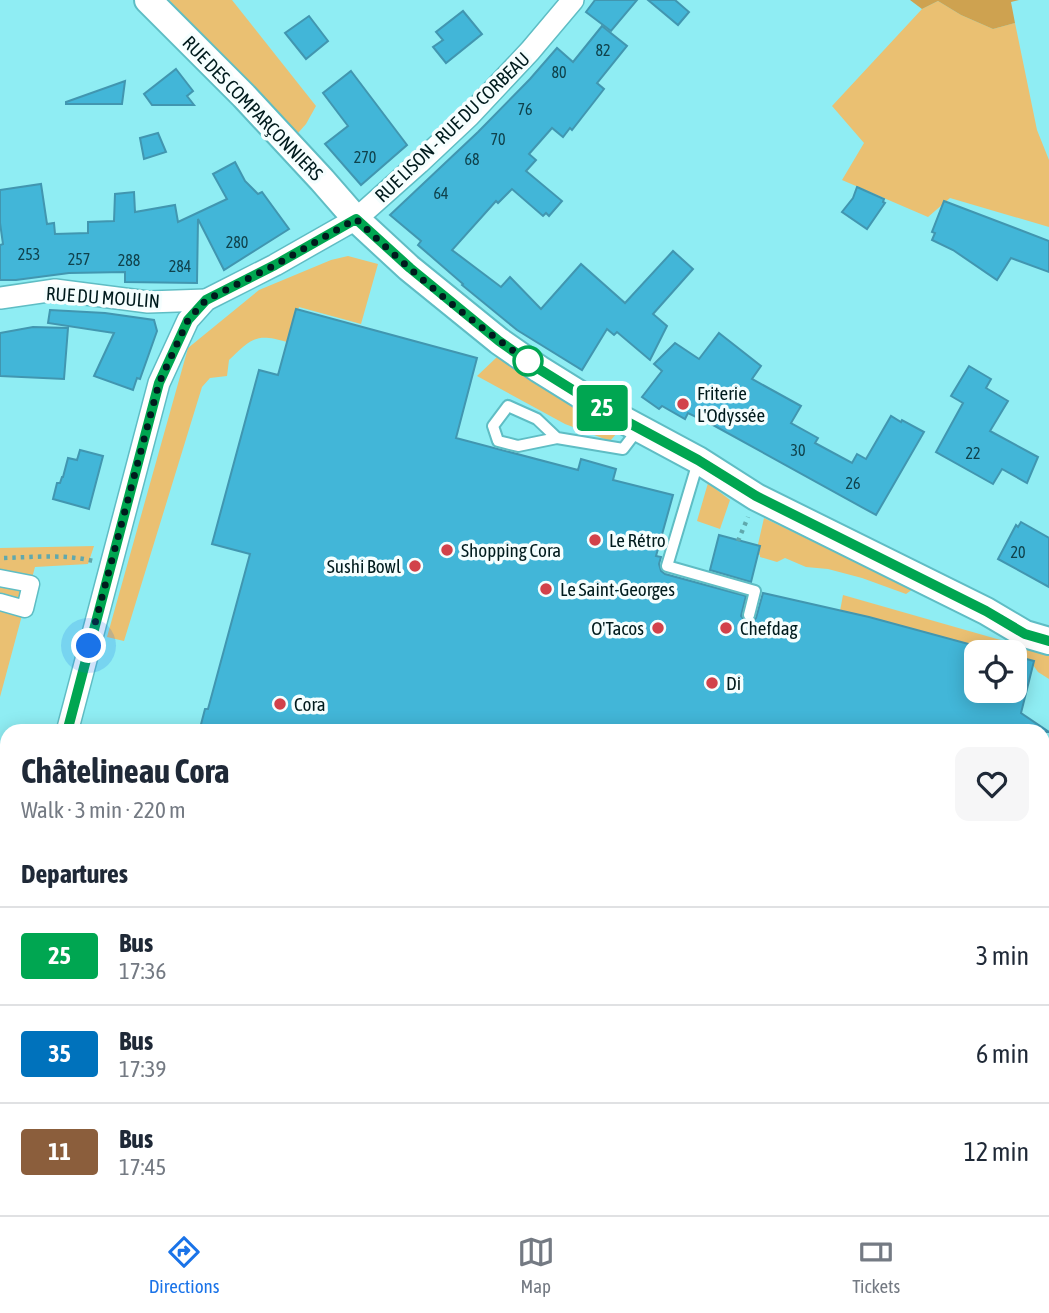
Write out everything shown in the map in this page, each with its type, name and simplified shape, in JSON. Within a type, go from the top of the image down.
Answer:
[{"type":"street","name":"RUE DES COMPARÇONNIERS","points":[[148,0],[244,96],[356,219],[410,268],[499,341],[605,410],[698,460],[756,496],[986,611],[1025,634],[1049,641]]},
{"type":"street","name":"RUE LISON - RUE DU CORBEAU","points":[[206,300],[356,219],[468,116],[530,51],[573,0]]},
{"type":"street","name":"RUE DU MOULIN","points":[[0,298],[55,290],[148,302],[206,300]]},
{"type":"street","points":[[68,724],[159,383],[188,320],[206,300]]},
{"type":"street","points":[[0,578],[30,584],[25,608],[0,603]]},
{"type":"lane","points":[[557,439],[537,419],[508,406],[493,426],[498,441],[518,446],[557,439],[623,449],[639,428]]},
{"type":"lane","points":[[698,460],[667,566],[755,591],[748,615]]},
{"type":"path","points":[[0,558],[85,559],[109,565]]},
{"type":"shaded area","points":[[169,0],[232,0],[316,106],[298,133],[270,109]]},
{"type":"shaded area","points":[[910,0],[1019,0],[1011,2],[1015,23],[993,29],[938,1],[922,9]]},
{"type":"shaded area","points":[[938,1],[993,29],[1015,23],[1037,130],[1049,160],[1049,227],[950,198],[928,217],[842,180],[864,143],[832,106],[922,9]]},
{"type":"shaded area","points":[[348,256],[378,264],[361,324],[299,307],[287,342],[261,338],[249,342],[229,360],[227,376],[210,378],[202,387],[124,641],[107,637],[188,348],[259,290],[331,260]]},
{"type":"shaded area","points":[[497,357],[617,433],[610,441],[565,424],[477,376]]},
{"type":"shaded area","points":[[708,483],[730,500],[720,529],[697,521]]},
{"type":"shaded area","points":[[764,518],[913,589],[906,594],[862,578],[828,569],[806,567],[785,558],[777,562],[760,557],[756,553]]},
{"type":"shaded area","points":[[94,546],[88,564],[35,567],[0,697],[0,548]]},
{"type":"shaded area","points":[[843,595],[1001,640],[964,640],[964,643],[840,611]]},
{"type":"shaded area","points":[[1027,646],[1049,652],[1049,679],[1038,672],[1033,665],[1034,661],[1027,659]]},
{"type":"building","points":[[595,0],[637,0],[611,31],[586,12]]},
{"type":"building","points":[[648,0],[675,0],[689,12],[678,25]]},
{"type":"building","points":[[463,11],[482,34],[446,63],[433,47],[443,40],[436,32]]},
{"type":"building","points":[[309,16],[328,41],[306,59],[285,33]]},
{"type":"building","points":[[602,26],[627,46],[597,83],[604,89],[572,130],[570,128],[563,137],[552,128],[529,154],[536,160],[526,171],[562,201],[549,216],[546,213],[543,216],[512,189],[498,203],[496,201],[452,250],[501,287],[510,277],[541,309],[581,264],[625,303],[673,251],[693,269],[653,314],[667,326],[650,360],[617,332],[614,335],[607,329],[582,370],[517,330],[462,285],[418,245],[421,241],[390,215],[478,132],[557,48],[573,62]]},
{"type":"building","points":[[176,69],[193,91],[187,96],[194,105],[152,105],[144,94]]},
{"type":"building","points":[[351,71],[407,145],[361,185],[325,144],[348,126],[323,93]]},
{"type":"building","points":[[125,81],[122,104],[66,104],[66,102]]},
{"type":"building","points":[[158,133],[166,152],[144,159],[140,138]]},
{"type":"building","points":[[235,162],[245,181],[258,194],[262,192],[289,229],[224,270],[198,219],[197,283],[125,282],[125,272],[69,273],[0,280],[0,245],[3,244],[0,190],[41,184],[47,224],[54,223],[55,234],[88,233],[88,222],[114,221],[115,194],[134,192],[135,212],[175,205],[178,222],[227,199],[213,174]]},
{"type":"building","points":[[857,187],[884,199],[885,203],[867,229],[842,212],[853,198]]},
{"type":"building","points":[[944,201],[1049,241],[1049,272],[1011,258],[997,280],[953,250],[932,240],[935,233],[932,232]]},
{"type":"building","name":"Shopping Cora","points":[[296,309],[477,358],[456,438],[578,470],[581,459],[616,469],[613,480],[673,495],[656,556],[661,557],[659,564],[665,574],[746,596],[741,616],[746,622],[752,622],[756,618],[763,593],[869,617],[964,643],[964,703],[1024,703],[1021,713],[1037,724],[201,724],[205,709],[208,709],[250,554],[212,544],[259,370],[278,375]]},
{"type":"building","points":[[50,310],[105,313],[154,320],[157,331],[140,379],[137,378],[133,390],[94,376],[114,333],[48,323]]},
{"type":"building","points":[[33,327],[68,328],[64,379],[0,376],[0,333]]},
{"type":"building","points":[[719,333],[761,366],[752,379],[801,406],[791,423],[818,438],[815,443],[852,463],[857,454],[866,459],[891,416],[924,432],[876,515],[713,425],[688,413],[685,419],[662,406],[659,409],[642,397],[662,371],[654,364],[675,343],[699,359]]},
{"type":"building","points":[[969,366],[991,379],[986,388],[1008,401],[990,431],[1038,457],[1027,483],[1002,469],[993,484],[936,452],[963,403],[951,396]]},
{"type":"building","points":[[80,450],[103,456],[89,509],[53,499],[68,458],[77,460]]},
{"type":"building","points":[[1021,522],[1049,538],[1049,587],[998,559],[1016,525],[1018,527]]},
{"type":"building","points":[[719,535],[760,546],[751,582],[710,570]]},
{"type":"building","name":"Shopping Cora","points":[[1027,659],[1034,661],[1027,689]]},
{"type":"bus line","name":"25","points":[[69,724],[159,383],[188,320],[206,300],[356,219],[410,268],[499,341],[605,410],[698,460],[756,496],[986,611],[1025,634],[1049,641]]},
{"type":"place","name":"Friterie L'Odyssée","points":[[683,404]]},
{"type":"place","name":"Le Rétro","points":[[595,540]]},
{"type":"place","name":"Shopping Cora","points":[[447,550]]},
{"type":"place","name":"Sushi Bowl","points":[[415,566]]},
{"type":"place","name":"Le Saint-Georges","points":[[546,589]]},
{"type":"place","name":"O'Tacos","points":[[658,628]]},
{"type":"place","name":"Chefdag","points":[[726,628]]},
{"type":"place","name":"Di","points":[[712,683]]},
{"type":"place","name":"Cora","points":[[280,704]]},
{"type":"route","points":[[89,646],[159,383],[188,320],[206,300],[356,219],[410,268],[499,341],[528,361]]}]
